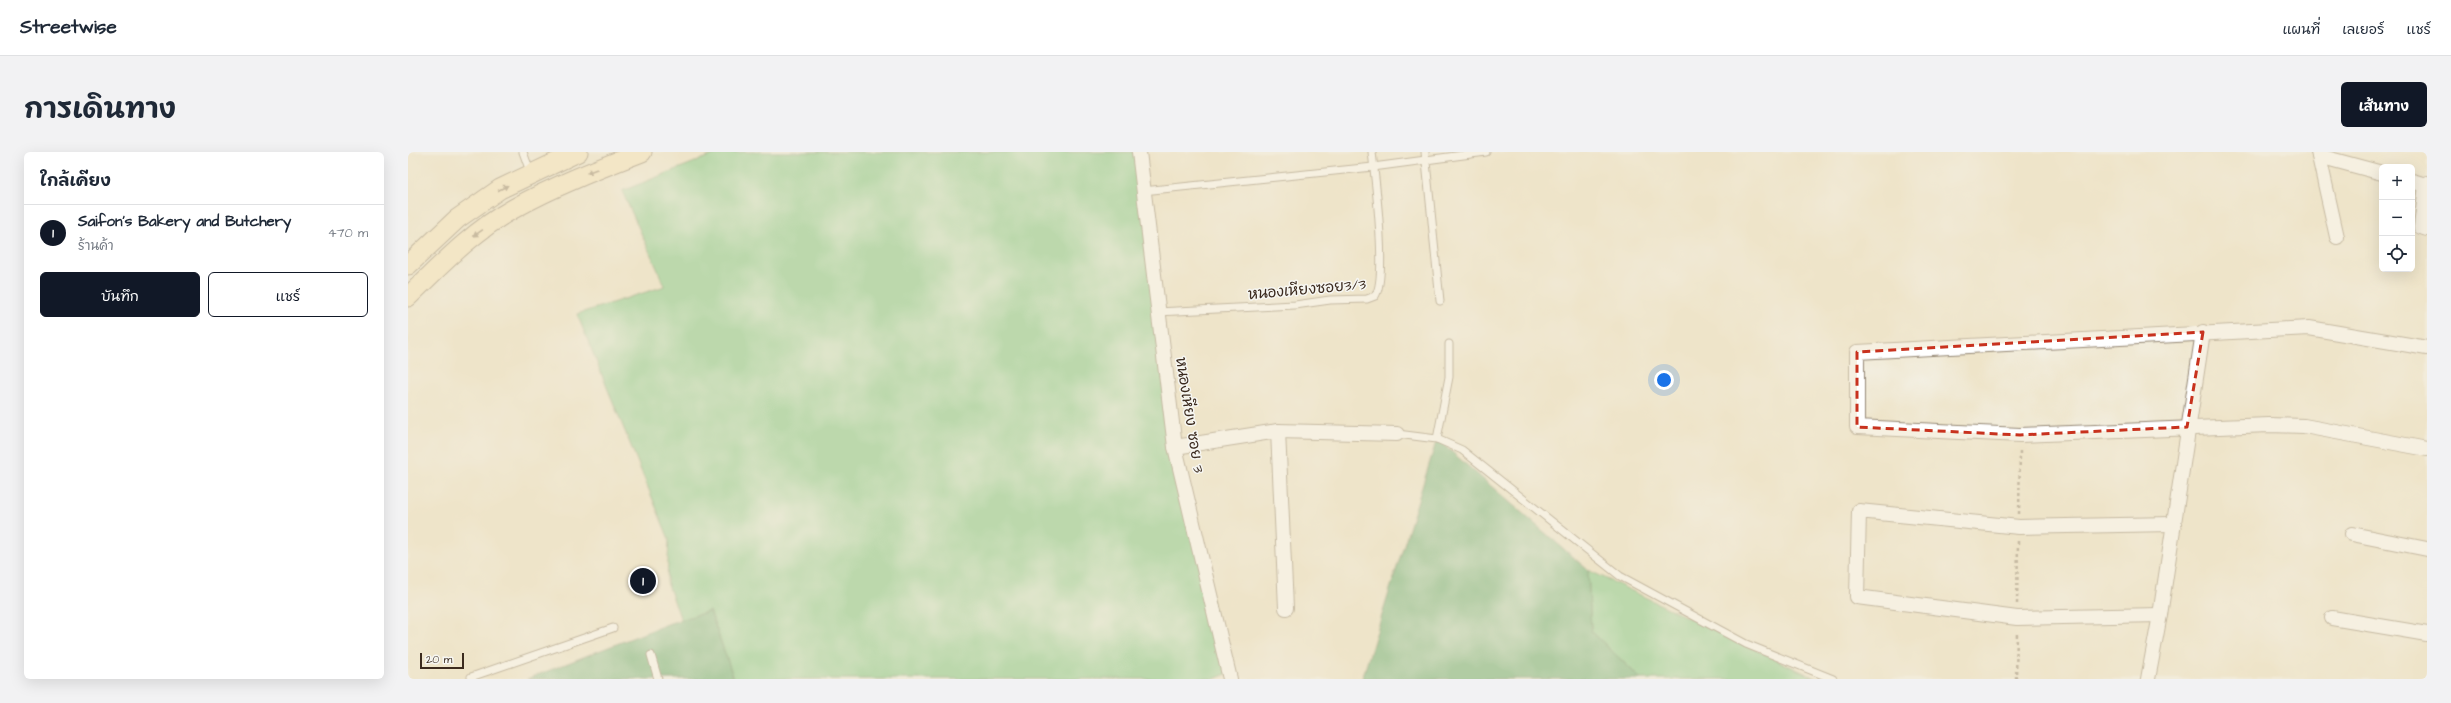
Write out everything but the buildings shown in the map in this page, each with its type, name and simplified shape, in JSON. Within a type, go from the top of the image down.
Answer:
[{"type":"main road","points":[[408,265],[457,219],[500,189],[578,152]]},
{"type":"main road","points":[[408,297],[472,237],[512,209],[578,177],[642,152]]},
{"type":"street","name":"หนองเหียง ซอย 3","points":[[1139,152],[1157,312],[1175,447],[1230,679]]},
{"type":"street","points":[[2337,237],[2319,154],[2379,172]]},
{"type":"street","points":[[2415,182],[2427,184],[2421,227],[2427,229]]},
{"type":"street","points":[[2427,348],[2309,328],[2203,332],[1857,352],[1857,427],[2020,435],[2269,424],[2304,426],[2427,449]]},
{"type":"street","points":[[2148,679],[2160,615],[2187,427],[2203,332]]},
{"type":"street","points":[[1278,431],[1286,608]]},
{"type":"street","points":[[1175,447],[1278,431],[1397,434]]},
{"type":"street","points":[[2160,615],[2017,618],[1857,597],[1859,511],[2018,527],[2173,524]]},
{"type":"street","points":[[2352,534],[2427,549]]},
{"type":"street","points":[[2332,618],[2427,634]]},
{"type":"lane","points":[[523,152],[530,174]]},
{"type":"lane","points":[[1372,152],[1373,167]]},
{"type":"lane","points":[[1143,190],[1373,167],[1425,156],[1486,152]]},
{"type":"lane","points":[[1425,156],[1440,301]]},
{"type":"lane","name":"หนองเหียงซอย3/3","points":[[1157,312],[1295,305],[1330,300],[1367,299],[1375,296],[1379,289],[1381,266],[1373,167]]},
{"type":"lane","points":[[1437,439],[1449,378],[1448,344]]},
{"type":"lane","points":[[1397,434],[1437,439],[1462,450],[1620,576],[1746,644],[1833,679]]},
{"type":"lane","points":[[472,679],[471,677],[613,628]]},
{"type":"lane","points":[[651,655],[658,679]]},
{"type":"path","points":[[2016,679],[2020,435]]},
{"type":"highlighted area","points":[[2203,332],[2187,427],[2020,435],[1857,427],[1857,352]]},
{"type":"green space","points":[[720,152],[1140,152],[1178,460],[1229,673],[1214,679],[734,679],[710,611],[681,620],[667,582],[669,539],[577,314],[665,286],[622,191]]},
{"type":"green space","points":[[1437,439],[1588,570],[1591,631],[1641,679],[1362,679]]},
{"type":"green space","points":[[1588,570],[1817,679],[1641,679],[1591,631]]},
{"type":"green space","points":[[710,611],[734,679],[527,679],[670,623]]},
{"type":"place","name":"Saifon's Bakery and Butchery","points":[[643,581]]}]
